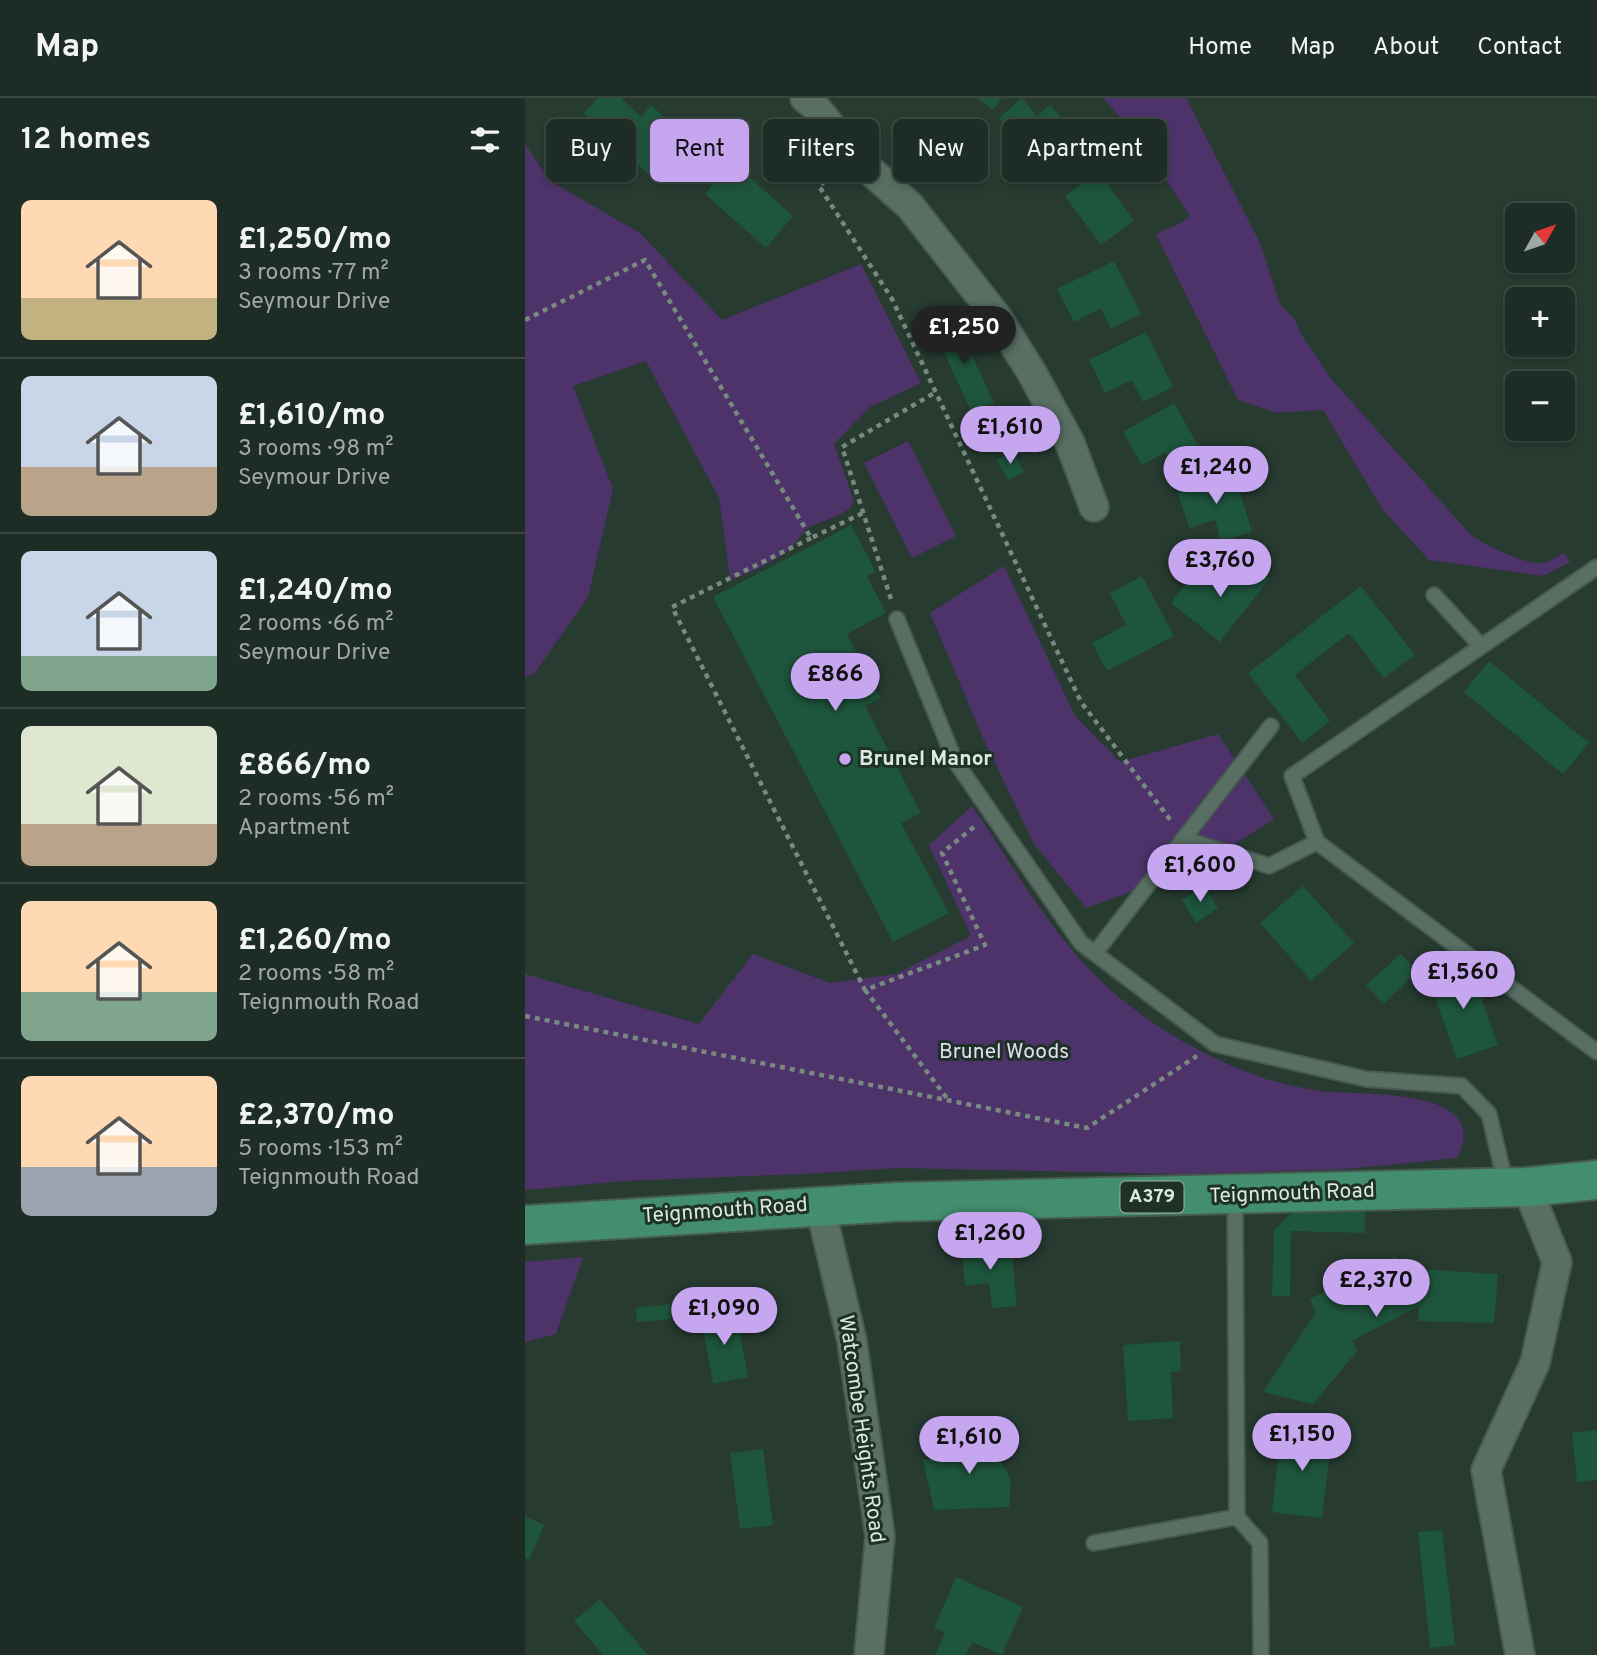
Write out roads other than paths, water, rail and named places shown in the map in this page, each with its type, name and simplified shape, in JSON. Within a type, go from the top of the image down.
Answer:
[{"type":"main road","name":"Teignmouth Road","points":[[525,1225],[820,1206],[1517,1187],[1597,1180]]},
{"type":"street","points":[[805,98],[813,104],[855,156],[911,206],[997,317],[1033,373],[1070,443],[1094,507]]},
{"type":"street","points":[[1517,1187],[1557,1262],[1535,1363],[1486,1470],[1520,1655]]},
{"type":"street","name":"Watcombe Heights Road","points":[[820,1206],[852,1341],[880,1536],[869,1655]]},
{"type":"lane","points":[[1597,567],[1292,776],[1317,842],[1597,1052]]},
{"type":"lane","points":[[1434,595],[1481,646]]},
{"type":"lane","points":[[897,619],[955,761],[1081,943],[1215,1044],[1366,1079],[1462,1086],[1489,1114],[1517,1187]]},
{"type":"lane","points":[[1095,953],[1271,726]]},
{"type":"lane","points":[[1184,839],[1269,866],[1317,842]]},
{"type":"lane","points":[[1235,1196],[1237,1517],[1260,1544],[1261,1655]]},
{"type":"lane","points":[[1094,1543],[1237,1517]]},
{"type":"place","name":"Brunel Manor","points":[[845,759]]},
{"type":"park label","name":"Brunel Woods","points":[[1004,1052]]}]
